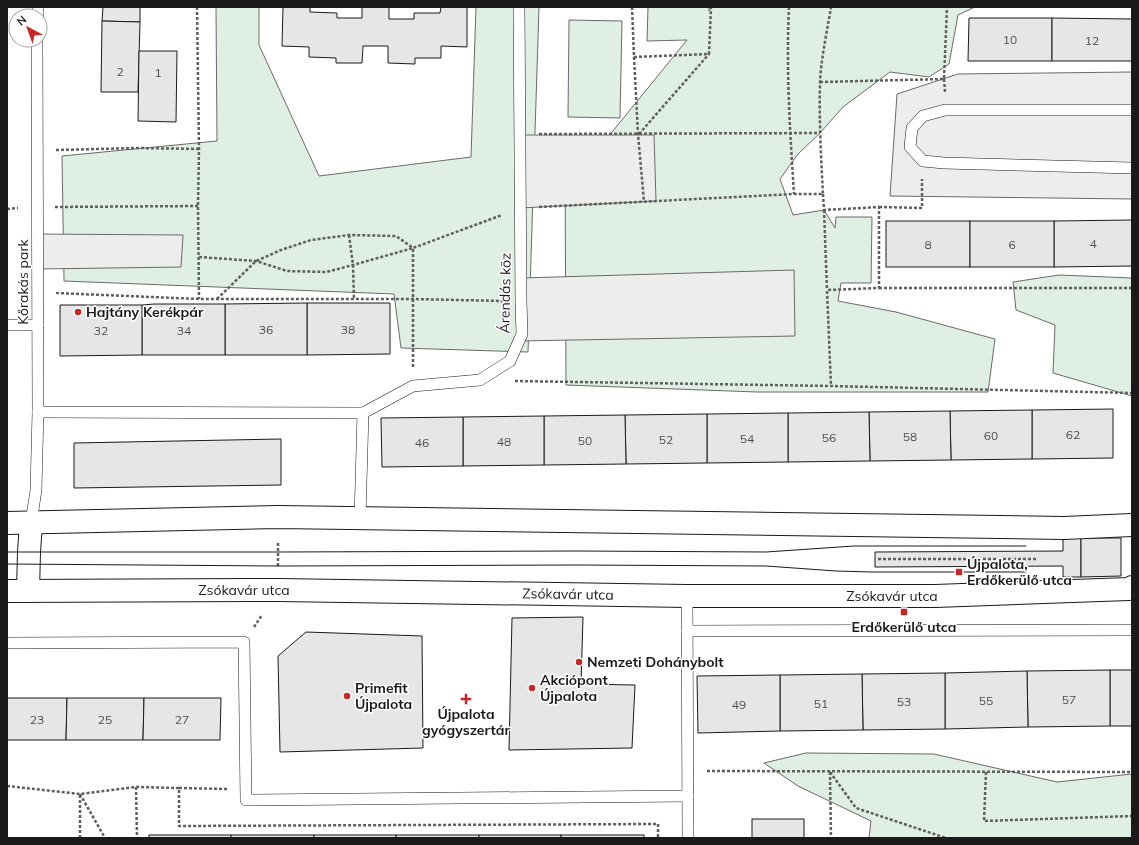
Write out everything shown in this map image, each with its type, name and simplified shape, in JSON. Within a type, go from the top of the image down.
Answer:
[{"type":"street","points":[[7,523],[278,517],[1064,528],[1130,527]]},
{"type":"street","points":[[28,591],[28,552],[31,523]]},
{"type":"street","name":"Zsókavár utca","points":[[7,591],[278,590],[687,596],[942,596],[1131,587]]},
{"type":"lane","name":"Árendás köz","points":[[363,413],[413,386],[480,380],[510,361],[522,334],[519,7]]},
{"type":"lane","name":"Kőrakás park","points":[[31,523],[36,490],[38,412],[38,48]]},
{"type":"lane","points":[[1132,110],[945,110],[923,116],[912,128],[910,147],[923,161],[944,163],[1132,168]]},
{"type":"lane","points":[[7,325],[38,325]]},
{"type":"lane","points":[[38,412],[363,413],[360,518]]},
{"type":"lane","points":[[687,596],[688,838]]},
{"type":"lane","points":[[687,631],[1132,630]]},
{"type":"lane","points":[[7,643],[244,642],[246,800],[688,796]]},
{"type":"path","points":[[197,7],[199,299]]},
{"type":"path","points":[[632,7],[638,134],[644,202]]},
{"type":"path","points":[[638,134],[709,54],[711,7]]},
{"type":"path","points":[[789,7],[787,43],[790,134],[794,194]]},
{"type":"path","points":[[831,7],[820,82],[820,133],[831,386]]},
{"type":"path","points":[[820,82],[944,79],[947,7]]},
{"type":"path","points":[[634,57],[709,54]]},
{"type":"path","points":[[520,134],[820,133]]},
{"type":"path","points":[[37,150],[138,148],[199,149]]},
{"type":"path","points":[[824,210],[879,207],[922,208],[923,161]]},
{"type":"path","points":[[199,257],[256,261],[287,271],[326,272],[412,248],[521,208],[794,194],[823,194]]},
{"type":"path","points":[[37,208],[198,206]]},
{"type":"path","points":[[879,207],[879,288]]},
{"type":"path","points":[[217,299],[256,261],[281,250],[311,240],[349,235],[396,236],[412,248]]},
{"type":"path","points":[[349,235],[353,265],[354,299]]},
{"type":"path","points":[[412,248],[413,386]]},
{"type":"path","points":[[827,290],[879,288],[1132,288]]},
{"type":"path","points":[[38,292],[199,299],[413,299],[521,302]]},
{"type":"path","points":[[480,380],[1132,393]]},
{"type":"path","points":[[278,517],[278,590]]},
{"type":"path","points":[[878,559],[1038,559]]},
{"type":"path","points":[[688,771],[1132,772]]},
{"type":"path","points":[[830,771],[831,838]]},
{"type":"path","points":[[830,771],[856,808],[946,838]]},
{"type":"path","points":[[986,772],[984,821],[1132,816]]},
{"type":"path","points":[[7,786],[80,794],[136,786],[246,789]]},
{"type":"path","points":[[136,786],[137,838]]},
{"type":"path","points":[[179,788],[179,826],[658,824],[658,838]]},
{"type":"path","points":[[80,794],[80,838]]},
{"type":"path","points":[[80,794],[105,838]]},
{"type":"green space","points":[[216,7],[259,7],[259,45],[319,176],[471,157],[476,7],[539,7],[528,352],[401,348],[394,294],[64,281],[62,156],[217,141]]},
{"type":"green space","points":[[648,7],[709,7],[709,11],[711,7],[975,7],[958,15],[949,64],[929,77],[890,72],[843,107],[820,133],[798,154],[780,179],[793,215],[824,210],[835,228],[836,217],[872,217],[871,283],[841,283],[838,301],[896,312],[995,339],[988,392],[757,392],[566,385],[565,157],[599,148],[687,40],[647,41]]},
{"type":"green space","points":[[569,20],[622,21],[620,118],[568,117]]},
{"type":"green space","points":[[1059,275],[1132,278],[1132,396],[1053,373],[1055,325],[1016,310],[1013,282]]},
{"type":"green space","points":[[806,753],[934,754],[1057,782],[1132,774],[1132,838],[869,838],[871,821],[798,786],[764,763]]},
{"type":"shaded area","points":[[1132,72],[1132,199],[890,196],[897,94],[958,74]]},
{"type":"shaded area","points":[[520,135],[654,135],[656,201],[521,208]]},
{"type":"shaded area","points":[[38,234],[183,235],[181,267],[38,269]]},
{"type":"shaded area","points":[[794,270],[795,336],[518,341],[521,278]]},
{"type":"building","points":[[103,7],[140,7],[140,22],[102,21]]},
{"type":"building","points":[[283,7],[310,7],[310,12],[337,13],[337,18],[362,18],[362,7],[389,7],[389,19],[414,19],[414,13],[440,13],[441,7],[467,7],[467,47],[441,46],[441,58],[415,58],[415,64],[388,63],[388,46],[363,46],[362,63],[336,63],[336,58],[309,57],[309,47],[282,46]]},
{"type":"building","points":[[969,18],[1052,18],[1052,61],[968,61]]},
{"type":"building","points":[[1052,18],[1132,19],[1132,61],[1052,61]]},
{"type":"building","points":[[102,21],[140,22],[138,92],[101,92]]},
{"type":"building","points":[[139,51],[177,51],[176,122],[138,121]]},
{"type":"building","points":[[1132,220],[1132,266],[1054,267],[1054,221]]},
{"type":"building","points":[[886,221],[970,221],[970,267],[886,267]]},
{"type":"building","points":[[970,221],[1054,221],[1054,267],[970,267]]},
{"type":"building","points":[[307,303],[390,303],[390,354],[307,355]]},
{"type":"building","points":[[307,303],[307,355],[225,355],[225,304]]},
{"type":"building","points":[[225,304],[225,355],[142,355],[142,305]]},
{"type":"building","points":[[60,305],[142,305],[142,355],[60,356]]},
{"type":"building","points":[[1113,409],[1113,458],[1032,459],[1032,410]]},
{"type":"building","points":[[1032,410],[1032,459],[951,460],[950,411]]},
{"type":"building","points":[[950,411],[951,460],[870,461],[869,412]]},
{"type":"building","points":[[869,412],[870,461],[788,462],[788,413]]},
{"type":"building","points":[[788,413],[788,462],[707,463],[707,414]]},
{"type":"building","points":[[707,414],[707,463],[626,464],[625,415]]},
{"type":"building","points":[[625,415],[626,464],[544,465],[544,416]]},
{"type":"building","points":[[544,416],[544,465],[463,466],[463,417]]},
{"type":"building","points":[[463,417],[463,466],[382,467],[381,418]]},
{"type":"building","points":[[281,439],[281,485],[74,488],[74,443]]},
{"type":"building","points":[[1063,538],[1081,538],[1081,577],[1063,577],[1063,566],[875,567],[875,552],[1063,551]]},
{"type":"building","points":[[1081,538],[1121,538],[1121,576],[1081,577]]},
{"type":"building","points":[[583,617],[581,684],[635,685],[632,748],[509,750],[512,618]]},
{"type":"building","points":[[306,632],[422,636],[423,748],[280,752],[278,656]]},
{"type":"building","points":[[1110,670],[1132,670],[1132,726],[1110,726]]},
{"type":"building","points":[[1110,670],[1110,726],[1028,727],[1027,671]]},
{"type":"building","points":[[1027,671],[1028,727],[945,729],[945,673]]},
{"type":"building","points":[[945,673],[945,729],[863,730],[862,674]]},
{"type":"building","points":[[862,674],[863,730],[780,731],[780,675]]},
{"type":"building","points":[[780,675],[780,731],[698,733],[697,676]]},
{"type":"building","points":[[7,698],[67,698],[66,740],[7,740]]},
{"type":"building","points":[[67,698],[144,698],[143,740],[66,740]]},
{"type":"building","points":[[144,698],[221,698],[220,740],[143,740]]},
{"type":"building","points":[[752,819],[804,819],[804,838],[752,838]]},
{"type":"building","points":[[149,835],[231,835],[231,838],[149,838]]},
{"type":"building","points":[[231,835],[314,835],[314,838],[231,838]]},
{"type":"building","points":[[314,835],[396,835],[396,838],[314,838]]},
{"type":"building","points":[[396,835],[479,835],[479,838],[396,838]]},
{"type":"building","points":[[479,835],[561,835],[561,838],[479,838]]},
{"type":"building","points":[[561,835],[644,835],[644,838],[561,838]]},
{"type":"tram line","points":[[7,552],[766,552],[854,546],[1026,546]]},
{"type":"tram line","points":[[7,564],[278,566],[766,566],[871,572],[1026,572]]},
{"type":"place","name":"Hajtány Kerékpár","points":[[78,312]]},
{"type":"place","name":"Újpalota, Erdőkerülő utca","points":[[959,572]]},
{"type":"place","name":"Erdőkerülő utca","points":[[904,612]]},
{"type":"place","name":"Nemzeti Dohánybolt","points":[[579,662]]},
{"type":"place","name":"Akciópont Újpalota","points":[[532,688]]},
{"type":"place","name":"Primefit Újpalota","points":[[347,696]]},
{"type":"place","name":"Újpalota gyógyszertár","points":[[466,699]]}]
